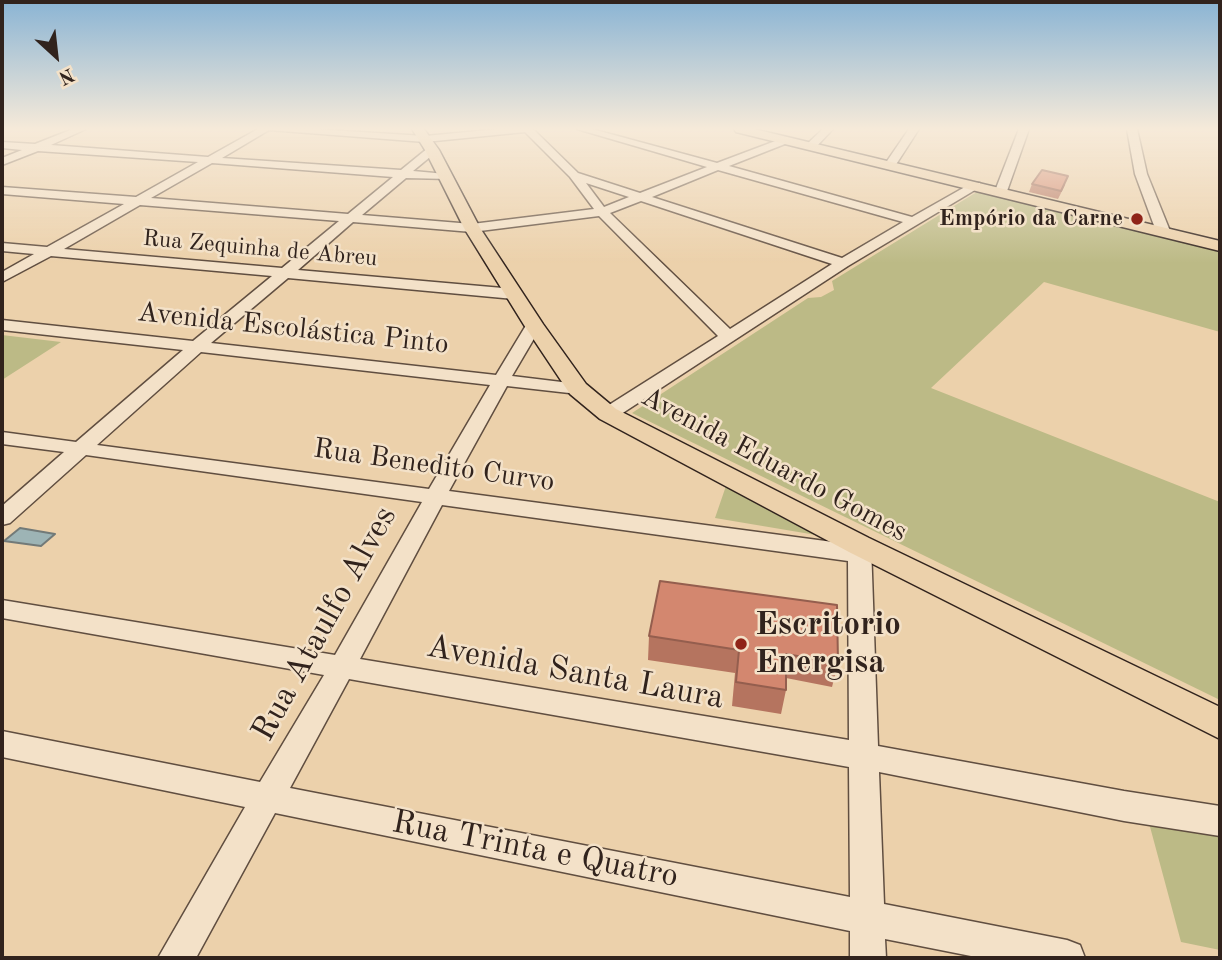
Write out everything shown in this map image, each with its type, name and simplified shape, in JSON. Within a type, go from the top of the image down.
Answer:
[{"type":"main road","name":"Avenida Eduardo Gomes","points":[[444,174],[472,228],[534,325],[578,389],[608,414],[859,549],[1220,724]]},
{"type":"main road","points":[[931,174],[1220,246]]},
{"type":"street","points":[[2,278],[186,174]]},
{"type":"street","points":[[402,174],[446,177]]},
{"type":"street","points":[[2,518],[281,275],[405,174]]},
{"type":"street","points":[[2,190],[472,228],[602,212],[702,174]]},
{"type":"street","points":[[743,174],[913,221]]},
{"type":"street","points":[[1001,191],[1007,174]]},
{"type":"street","points":[[1141,174],[1163,231]]},
{"type":"street","points":[[574,175],[843,263]]},
{"type":"street","points":[[574,175],[602,212],[729,337]]},
{"type":"street","points":[[608,414],[843,263],[976,185]]},
{"type":"street","name":"Rua Zequinha de Abreu","points":[[2,247],[281,275],[514,294]]},
{"type":"street","name":"Avenida Escolástica Pinto","points":[[2,325],[578,389]]},
{"type":"street","name":"Rua Ataulfo Alves","points":[[177,958],[341,669],[435,496],[534,325]]},
{"type":"street","name":"Rua Benedito Curvo","points":[[2,438],[859,549]]},
{"type":"street","points":[[859,549],[869,958]]},
{"type":"street","name":"Avenida Santa Laura","points":[[2,609],[1220,821]]},
{"type":"street","name":"Rua Trinta e Quatro","points":[[2,744],[1067,958]]},
{"type":"shaded area","points":[[980,190],[1220,249],[1220,332],[1044,282],[931,388],[1220,502],[1220,700],[632,413],[808,298],[821,297],[834,290],[832,281]]},
{"type":"shaded area","points":[[2,335],[61,342],[2,380]]},
{"type":"shaded area","points":[[727,483],[834,538],[715,518]]},
{"type":"shaded area","points":[[1149,823],[1220,836],[1220,950],[1181,942]]},
{"type":"water","points":[[20,528],[55,534],[41,546],[4,541]]},
{"type":"building","points":[[1039,174],[1068,176],[1061,191],[1032,184]]},
{"type":"building","name":"Escritorio Energisa","points":[[660,581],[837,605],[838,663],[786,654],[786,690],[736,682],[739,650],[649,636]]},
{"type":"place","name":"Empório da Carne","points":[[1137,219]]},
{"type":"place","name":"Escritorio Energisa","points":[[741,644]]}]
